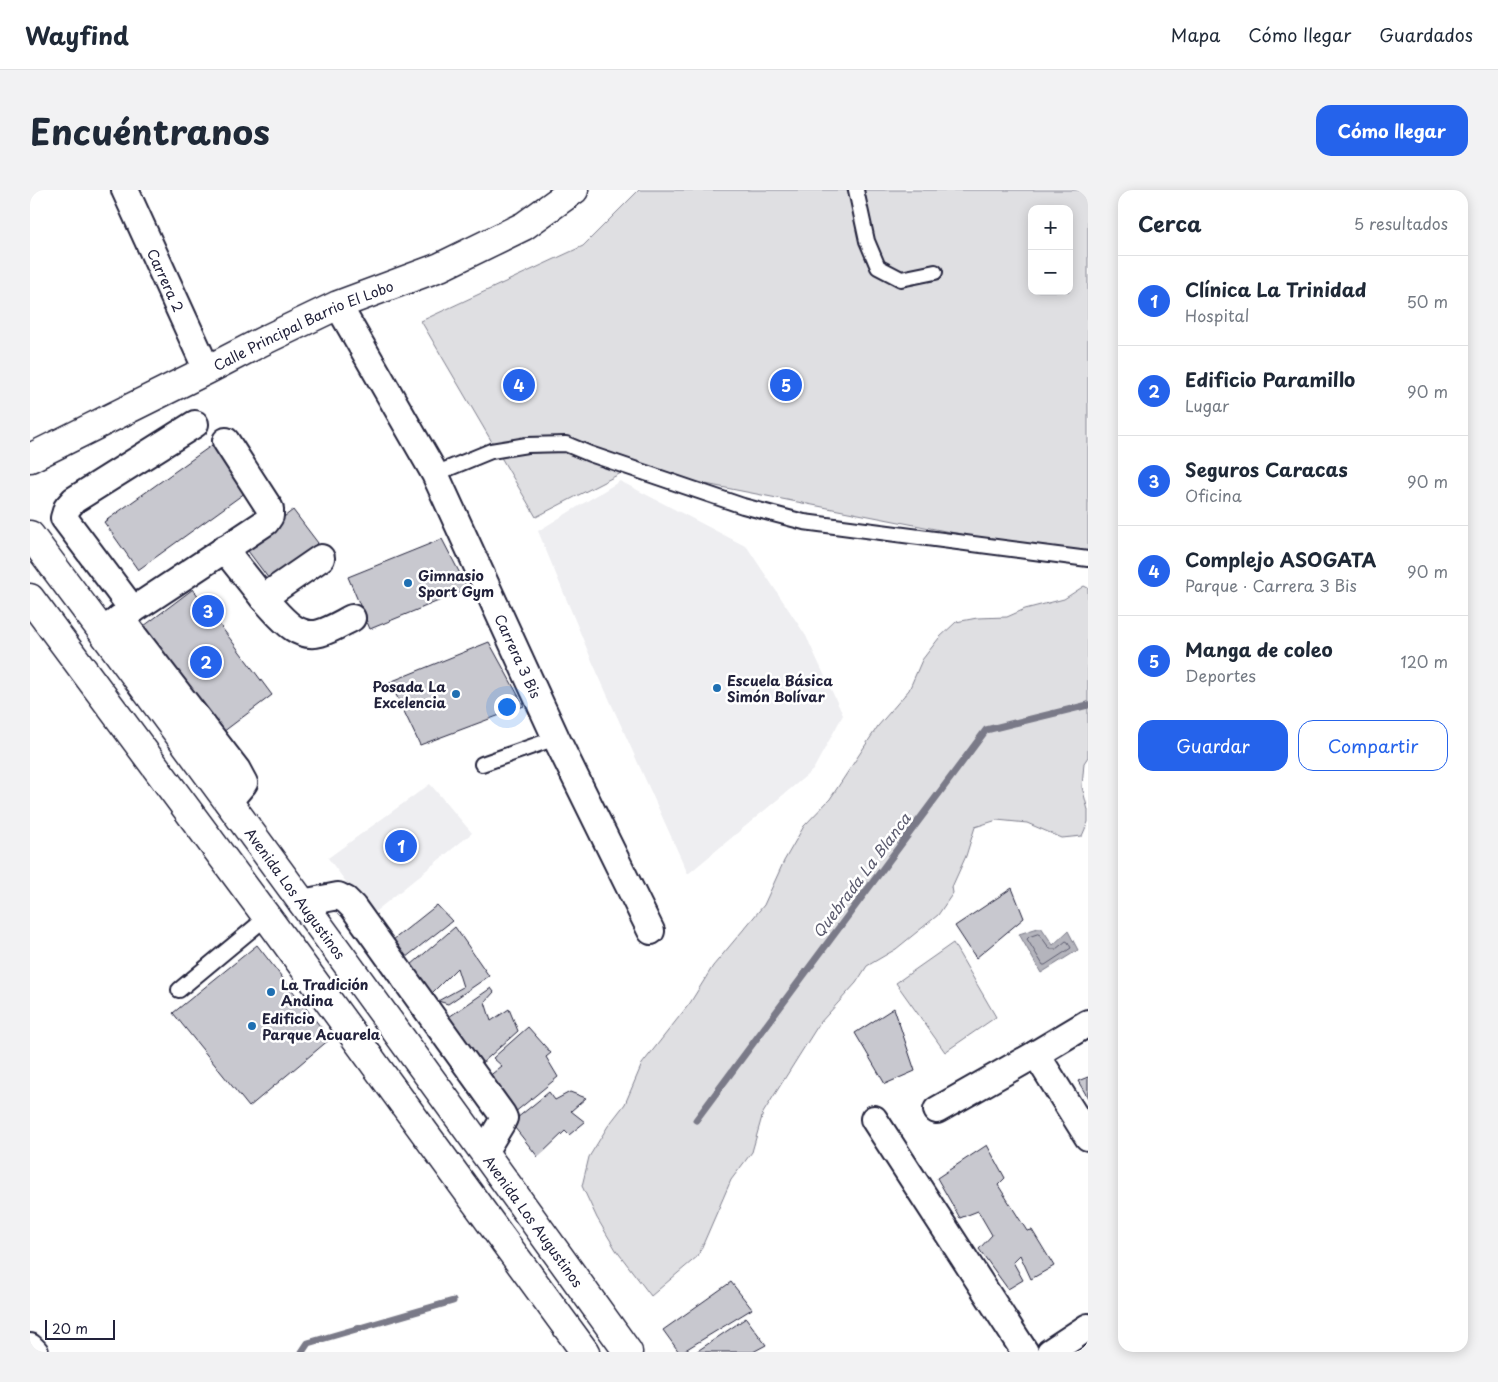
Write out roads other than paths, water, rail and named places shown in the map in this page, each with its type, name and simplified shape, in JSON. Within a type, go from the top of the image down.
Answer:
[{"type":"main road","name":"Calle Principal Barrio El Lobo","points":[[30,458],[338,305],[440,267],[524,226],[574,190]]},
{"type":"main road","name":"Avenida Los Augustinos","points":[[30,535],[118,620],[228,802],[628,1352]]},
{"type":"main road","points":[[30,598],[585,1352]]},
{"type":"street","name":"Carrera 2","points":[[125,190],[207,370]]},
{"type":"street","name":"Carrera 3 Bis","points":[[338,305],[435,474],[556,738],[651,930]]},
{"type":"street","points":[[195,424],[74,500],[67,508],[64,518],[118,620],[266,522],[270,516],[270,509],[226,441]]},
{"type":"street","points":[[224,549],[263,598],[295,630],[319,633],[352,618]]},
{"type":"street","points":[[263,598],[322,558]]},
{"type":"street","points":[[302,903],[338,896],[346,900],[353,907],[502,1114],[504,1118],[484,1152]]},
{"type":"street","points":[[938,1110],[1088,1023]]},
{"type":"street","points":[[1036,1054],[1088,1137]]},
{"type":"street","points":[[874,1119],[1025,1352]]},
{"type":"street","points":[[1050,1352],[1088,1328]]},
{"type":"street","points":[[30,1347],[34,1352]]},
{"type":"lane","points":[[856,190],[866,241],[878,267],[902,279],[936,272]]},
{"type":"lane","points":[[435,474],[491,451],[527,445],[566,444],[590,454],[743,506],[804,522],[1088,559]]},
{"type":"lane","points":[[482,764],[556,738]]},
{"type":"lane","points":[[179,990],[266,917]]},
{"type":"water","points":[[1041,927],[1053,945],[1068,931],[1078,950],[1041,973],[1019,934]]},
{"type":"waterway","name":"Quebrada La Blanca","points":[[696,1120],[986,730],[1088,705]]},
{"type":"waterway","name":"Quebrada La Blanca","points":[[302,1352],[308,1343],[453,1301]]},
{"type":"place","name":"Complejo ASOGATA","points":[[519,385]]},
{"type":"place","name":"Manga de coleo","points":[[786,385]]},
{"type":"place","name":"Gimnasio Sport Gym","points":[[408,583]]},
{"type":"place","name":"Seguros Caracas","points":[[208,611]]},
{"type":"place","name":"Edificio Paramillo","points":[[206,662]]},
{"type":"place","name":"Escuela Básica Simón Bolívar","points":[[717,688]]},
{"type":"place","name":"Posada La Excelencia","points":[[456,694]]},
{"type":"place","name":"Clínica La Trinidad","points":[[401,846]]},
{"type":"place","name":"La Tradición Andina","points":[[271,992]]},
{"type":"place","name":"Edificio Parque Acuarela","points":[[252,1026]]}]
